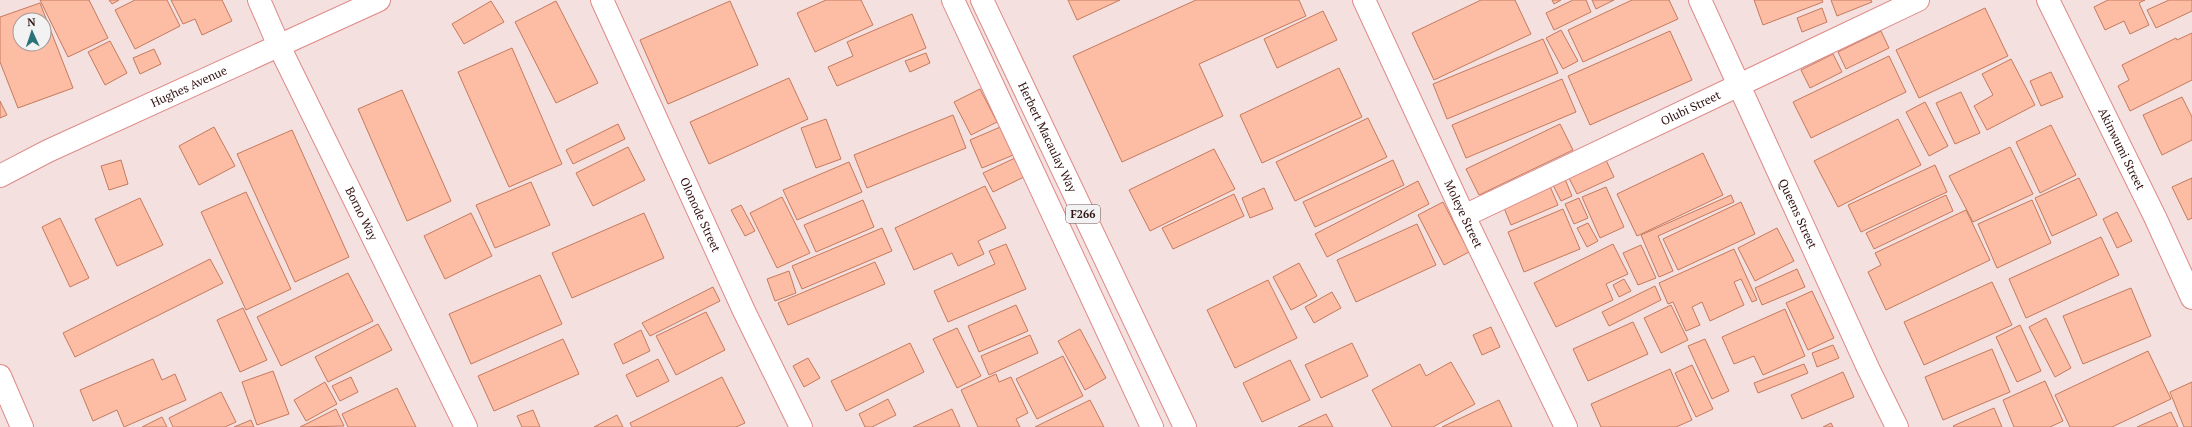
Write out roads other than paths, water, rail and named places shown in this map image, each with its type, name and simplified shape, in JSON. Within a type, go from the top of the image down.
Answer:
[{"type":"main road","name":"Borno Way","points":[[259,0],[279,46],[466,427]]},
{"type":"main road","name":"Hughes Avenue","points":[[0,176],[48,151],[379,0]]},
{"type":"main road","name":"Olonode Street","points":[[602,0],[744,311],[801,427]]},
{"type":"main road","name":"F266","points":[[953,0],[1152,427]]},
{"type":"main road","name":"Herbert Macaulay Way","points":[[982,0],[1185,427]]},
{"type":"main road","name":"Moleye Street","points":[[1364,0],[1464,216],[1566,427]]},
{"type":"main road","name":"Queens Street","points":[[1700,0],[1868,368],[1897,427]]},
{"type":"main road","name":"Olubi Street","points":[[1464,216],[1918,0]]},
{"type":"main road","name":"Akinwumi Street","points":[[2048,0],[2155,216],[2192,298]]},
{"type":"main road","points":[[0,376],[22,427]]}]
